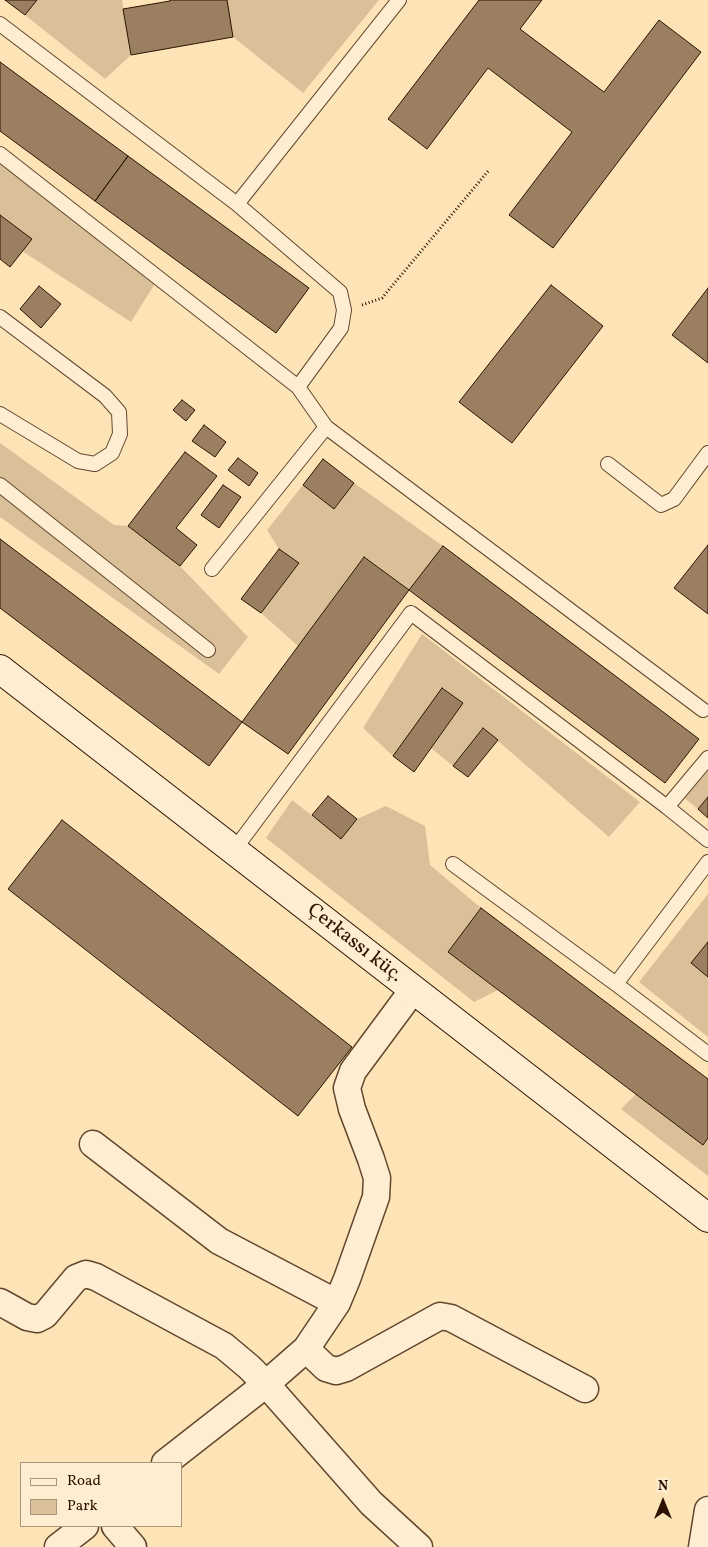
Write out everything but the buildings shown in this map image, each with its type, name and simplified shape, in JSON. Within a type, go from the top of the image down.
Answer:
[{"type":"street","name":"Çerkassı küç.","points":[[0,669],[413,990],[704,1209]]},
{"type":"street","points":[[166,1462],[266,1384],[306,1349],[337,1303],[376,1197],[377,1178],[352,1108],[347,1088],[353,1071],[413,990]]},
{"type":"street","points":[[93,1144],[219,1241],[337,1303]]},
{"type":"street","points":[[0,1302],[27,1317],[37,1319],[45,1315],[76,1278],[86,1274],[96,1277],[224,1346],[266,1384],[371,1503],[419,1547]]},
{"type":"street","points":[[306,1349],[326,1368],[336,1371],[346,1368],[440,1316],[451,1318],[585,1389]]},
{"type":"street","points":[[702,1547],[708,1510]]},
{"type":"street","points":[[58,1547],[84,1527]]},
{"type":"street","points":[[116,1527],[132,1547]]},
{"type":"lane","points":[[237,204],[399,0]]},
{"type":"lane","points":[[0,24],[237,204],[340,292],[344,310],[341,328],[298,387]]},
{"type":"lane","points":[[0,154],[298,387],[326,427],[706,711]]},
{"type":"lane","points":[[0,317],[105,396],[119,412],[120,434],[112,453],[94,464],[78,461],[0,414]]},
{"type":"lane","points":[[212,569],[326,427]]},
{"type":"lane","points":[[608,464],[661,505],[674,499],[708,453]]},
{"type":"lane","points":[[0,485],[208,650]]},
{"type":"lane","points":[[234,850],[411,613],[708,840]]},
{"type":"lane","points":[[667,807],[708,758]]},
{"type":"lane","points":[[616,984],[708,862]]},
{"type":"lane","points":[[453,864],[708,1054]]},
{"type":"path","points":[[344,310],[382,298],[489,170]]},
{"type":"green space","points":[[37,0],[122,0],[131,55],[105,79],[25,15]]},
{"type":"green space","points":[[227,0],[379,0],[303,93],[233,37]]},
{"type":"green space","points":[[0,163],[156,282],[131,322],[22,251],[0,215]]},
{"type":"green space","points":[[0,443],[114,525],[128,526],[180,566],[248,637],[219,674],[0,517]]},
{"type":"green space","points":[[354,483],[443,546],[409,590],[364,557],[298,646],[261,613],[299,563],[279,549],[267,530],[303,485],[334,509]]},
{"type":"green space","points":[[422,634],[640,802],[609,837],[483,728],[453,766],[431,748],[463,703],[443,688],[393,756],[363,728]]},
{"type":"green space","points":[[708,758],[708,797],[698,809],[679,794]]},
{"type":"green space","points":[[292,800],[341,838],[357,819],[386,806],[425,826],[430,865],[481,908],[448,952],[498,990],[474,1002],[266,838]]},
{"type":"green space","points":[[708,894],[708,942],[691,963],[708,977],[708,1037],[639,982]]},
{"type":"green space","points":[[636,1094],[703,1145],[708,1138],[708,1176],[621,1109]]}]
